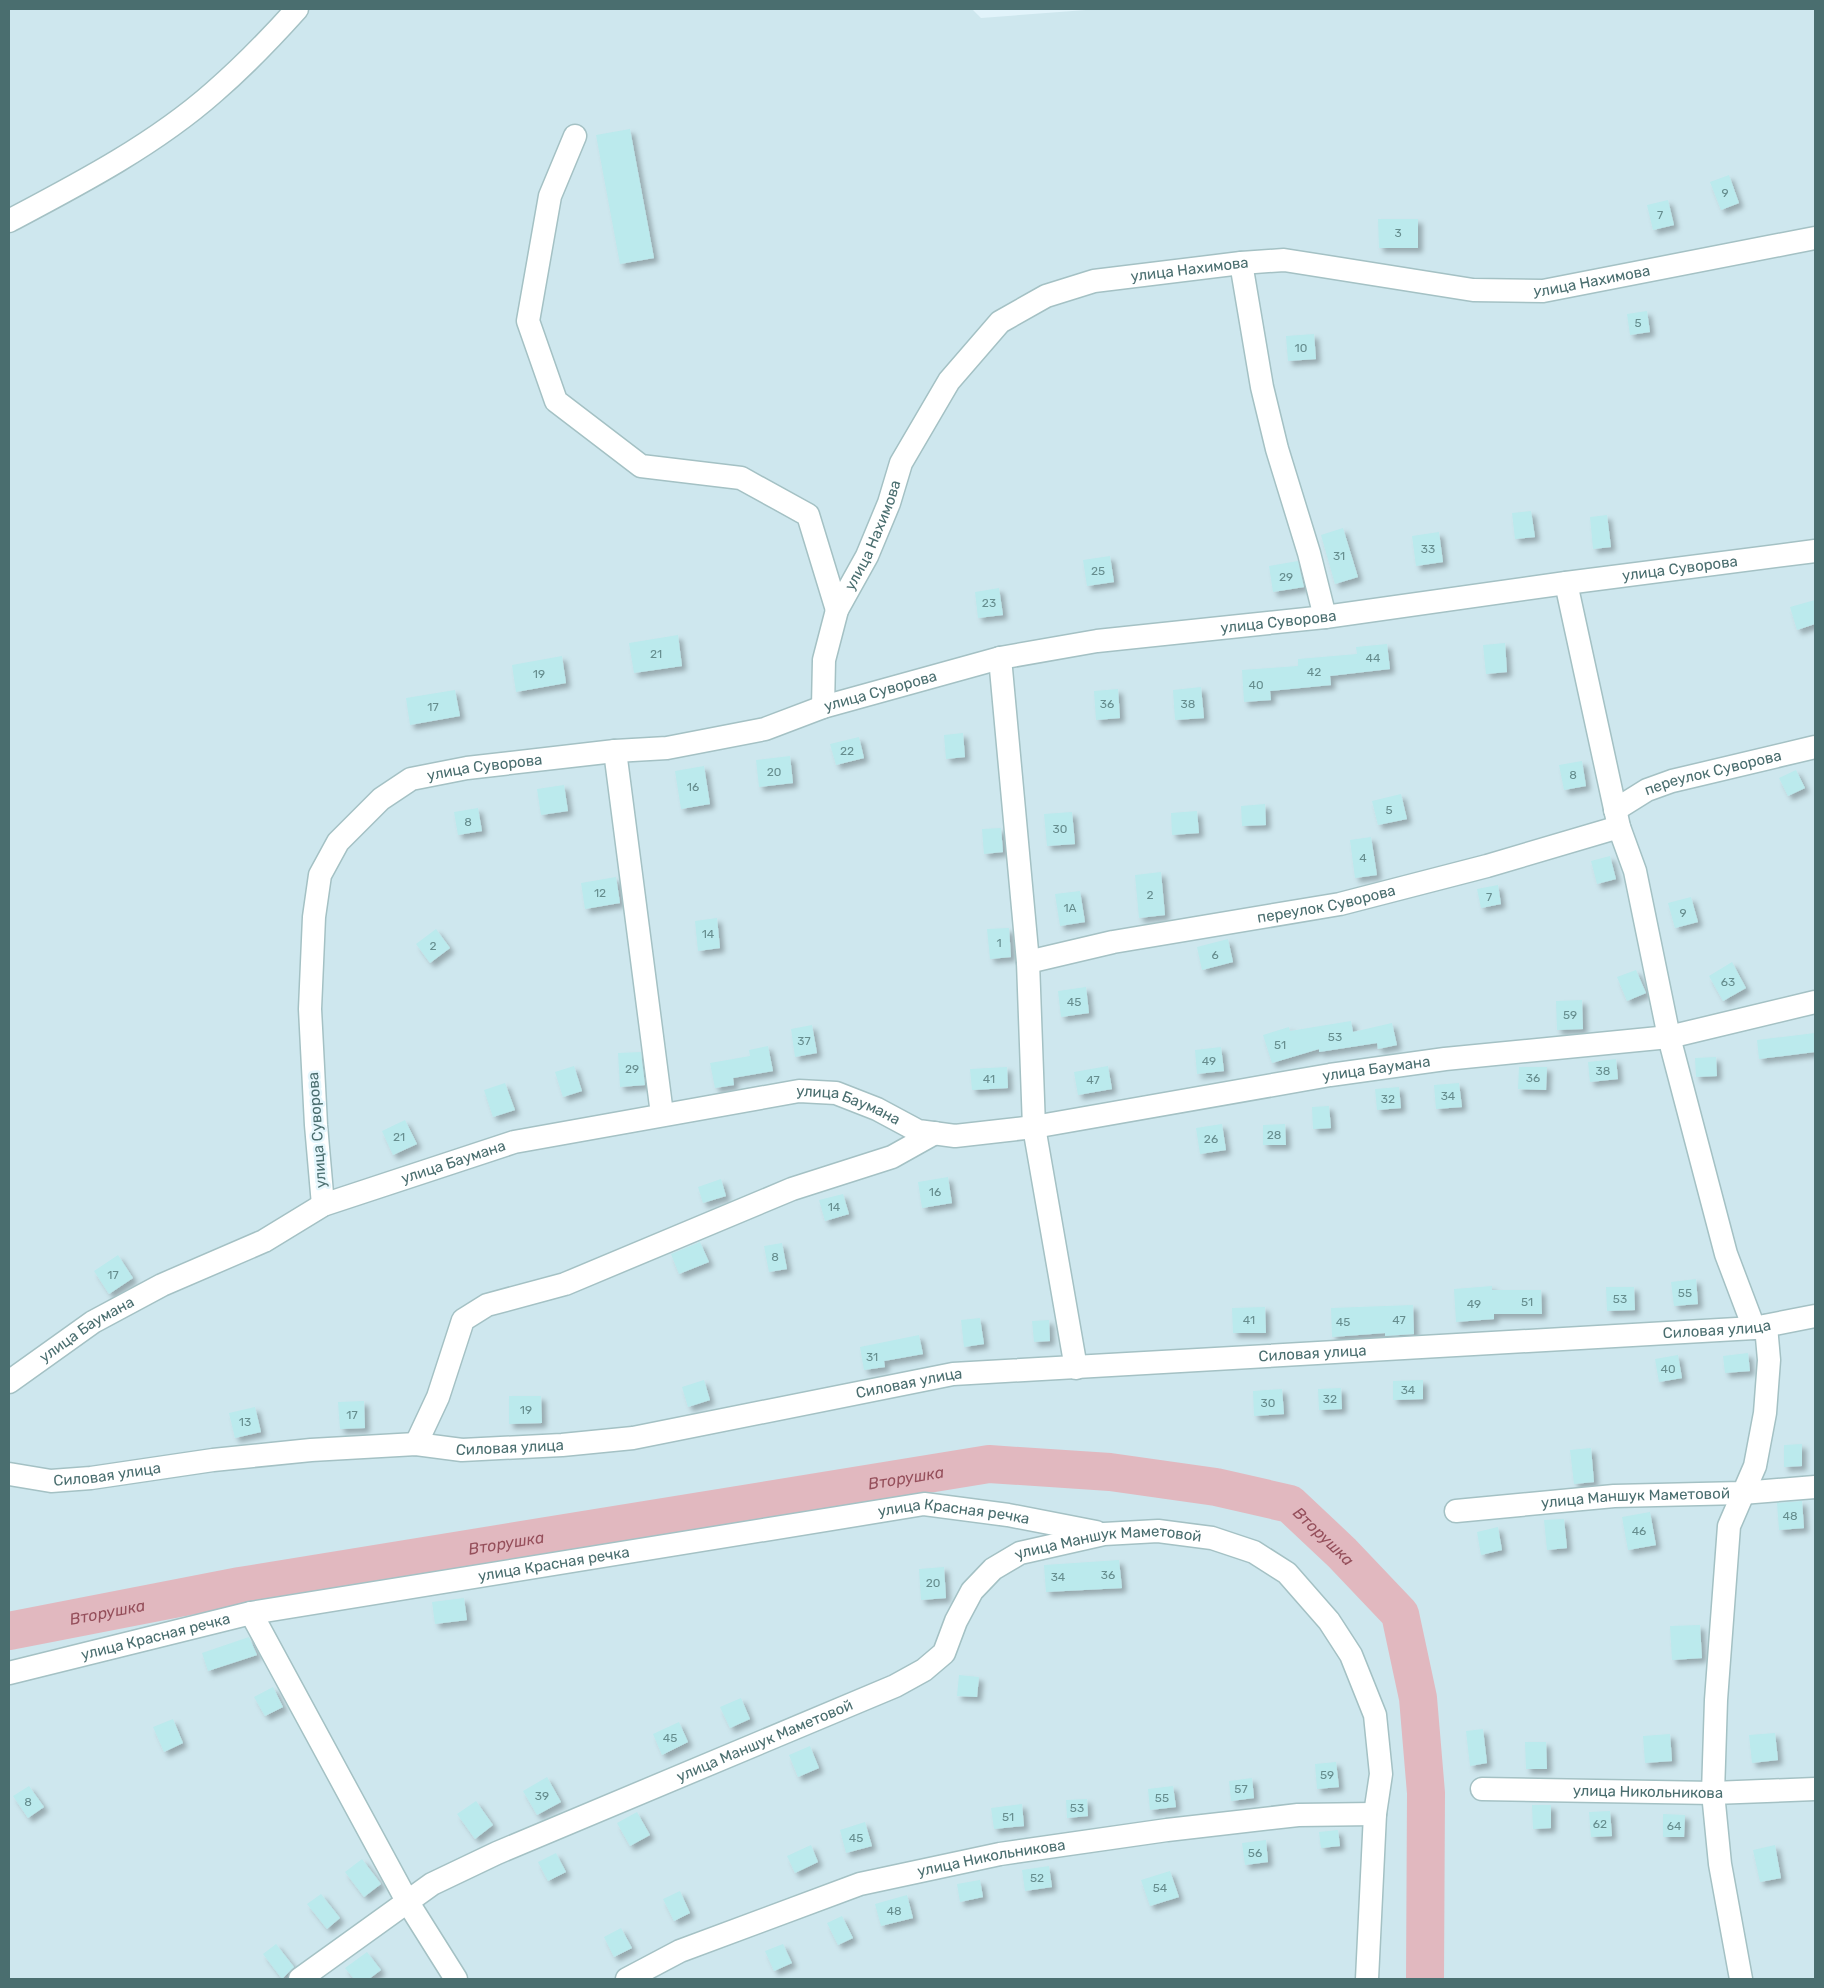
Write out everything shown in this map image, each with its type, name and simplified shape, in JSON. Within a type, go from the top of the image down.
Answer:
[{"type":"street","points":[[9,220],[60,194],[159,133],[213,93],[271,38],[297,9]]},
{"type":"street","points":[[575,136],[550,196],[528,322],[556,401],[641,466],[741,478],[808,515],[838,610]]},
{"type":"street","name":"улица Нахимова","points":[[823,707],[824,660],[838,610],[867,556],[889,503],[901,463],[949,381],[1000,322],[1046,296],[1094,282],[1241,263],[1284,260],[1473,290],[1543,291],[1815,238]]},
{"type":"street","points":[[1241,263],[1262,387],[1272,432],[1309,553],[1325,617]]},
{"type":"street","name":"улица Суворова","points":[[322,1205],[310,1009],[314,917],[320,874],[338,842],[381,799],[411,779],[467,768],[615,751],[666,748],[765,729],[823,707],[1000,658],[1097,641],[1325,617],[1566,583],[1815,551]]},
{"type":"street","points":[[1566,583],[1617,819],[1635,871],[1669,1037],[1726,1254],[1760,1327],[1769,1360],[1765,1413],[1755,1466],[1729,1526],[1717,1691],[1713,1793],[1720,1864],[1741,1979]]},
{"type":"street","points":[[1000,658],[1028,962],[1034,1127],[1076,1368]]},
{"type":"street","name":"переулок Суворова","points":[[1028,962],[1113,942],[1340,904],[1487,866],[1617,819],[1647,790],[1672,781],[1815,747]]},
{"type":"street","points":[[615,751],[662,1114]]},
{"type":"street","name":"улица Баумана","points":[[9,1382],[93,1322],[162,1285],[264,1241],[322,1205],[514,1142],[799,1091],[836,1094],[877,1109],[918,1132],[954,1136],[1034,1127],[1330,1075],[1445,1059],[1669,1037],[1815,1002]]},
{"type":"street","name":"улица Баумана","points":[[416,1444],[438,1397],[463,1320],[487,1305],[565,1284],[792,1189],[892,1157],[935,1133]]},
{"type":"street","name":"Силовая улица","points":[[9,1474],[51,1481],[90,1478],[213,1460],[416,1444],[462,1450],[562,1445],[633,1438],[953,1374],[1760,1327],[1815,1316]]},
{"type":"street","name":"улица Маншук Маметовой","points":[[1456,1511],[1614,1496],[1742,1493],[1815,1487]]},
{"type":"street","name":"улица Красная речка","points":[[9,1673],[251,1613],[924,1504],[1008,1515],[1104,1534]]},
{"type":"street","name":"улица Маншук Маметовой","points":[[300,1979],[432,1884],[497,1853],[895,1686],[924,1670],[944,1653],[956,1622],[972,1591],[993,1570],[1020,1553],[1104,1534],[1158,1531],[1212,1538],[1254,1552],[1287,1573],[1330,1621],[1351,1655],[1375,1715],[1381,1774],[1375,1814],[1367,1979]]},
{"type":"street","points":[[251,1613],[407,1901],[456,1979]]},
{"type":"street","name":"улица Никольникова","points":[[1482,1789],[1713,1793],[1815,1789]]},
{"type":"street","name":"улица Никольникова","points":[[626,1979],[680,1951],[860,1884],[1000,1854],[1166,1830],[1298,1815],[1375,1814]]},
{"type":"shaded area","points":[[9,9],[972,9],[981,18],[1099,9],[1815,9],[1815,1979],[9,1979]]},
{"type":"building","points":[[630,129],[654,258],[620,264],[596,135]]},
{"type":"building","points":[[1729,175],[1739,203],[1721,210],[1710,182]]},
{"type":"building","points":[[1668,200],[1674,225],[1653,230],[1647,205]]},
{"type":"building","points":[[1378,219],[1418,219],[1418,248],[1379,248]]},
{"type":"building","points":[[1647,311],[1650,332],[1630,335],[1627,314]]},
{"type":"building","points":[[1314,334],[1316,359],[1288,361],[1286,336]]},
{"type":"building","points":[[1531,511],[1535,537],[1515,539],[1512,513]]},
{"type":"building","points":[[1607,515],[1611,547],[1593,549],[1590,517]]},
{"type":"building","points":[[1343,528],[1358,577],[1335,584],[1321,535]]},
{"type":"building","points":[[1439,532],[1443,562],[1416,566],[1412,536]]},
{"type":"building","points":[[1110,556],[1114,582],[1087,586],[1083,560]]},
{"type":"building","points":[[1298,561],[1304,587],[1273,592],[1269,566]]},
{"type":"building","points":[[999,588],[1003,615],[978,618],[975,592]]},
{"type":"building","points":[[1815,600],[1815,624],[1797,630],[1790,607]]},
{"type":"building","points":[[678,635],[682,666],[634,673],[629,643]]},
{"type":"building","points":[[1505,643],[1507,672],[1486,674],[1483,645]]},
{"type":"building","points":[[1387,644],[1390,669],[1330,676],[1331,685],[1270,691],[1271,700],[1244,702],[1242,670],[1298,666],[1298,659],[1357,654],[1356,647]]},
{"type":"building","points":[[562,656],[566,683],[516,692],[512,665]]},
{"type":"building","points":[[1201,687],[1204,718],[1175,720],[1173,690]]},
{"type":"building","points":[[1118,689],[1120,718],[1096,720],[1094,691]]},
{"type":"building","points":[[455,690],[460,716],[410,725],[406,698]]},
{"type":"building","points":[[963,733],[965,757],[946,759],[944,735]]},
{"type":"building","points":[[859,737],[864,758],[836,765],[830,744]]},
{"type":"building","points":[[790,756],[793,783],[759,787],[756,760]]},
{"type":"building","points":[[1582,761],[1586,786],[1564,790],[1559,765]]},
{"type":"building","points":[[704,766],[710,804],[681,809],[675,771]]},
{"type":"building","points":[[1796,770],[1805,788],[1788,796],[1779,778]]},
{"type":"building","points":[[564,785],[568,811],[541,815],[537,789]]},
{"type":"building","points":[[1401,794],[1407,819],[1378,825],[1372,801]]},
{"type":"building","points":[[1265,804],[1266,825],[1242,826],[1241,806]]},
{"type":"building","points":[[478,808],[482,831],[458,835],[454,812]]},
{"type":"building","points":[[1197,811],[1199,833],[1172,835],[1171,813]]},
{"type":"building","points":[[1072,812],[1075,844],[1047,846],[1044,814]]},
{"type":"building","points":[[1001,828],[1003,852],[984,854],[982,829]]},
{"type":"building","points":[[1371,837],[1377,875],[1355,878],[1350,840]]},
{"type":"building","points":[[1610,856],[1616,879],[1597,884],[1591,861]]},
{"type":"building","points":[[1161,872],[1165,915],[1139,918],[1135,875]]},
{"type":"building","points":[[616,877],[620,903],[585,909],[581,883]]},
{"type":"building","points":[[1498,885],[1501,904],[1481,908],[1477,889]]},
{"type":"building","points":[[1080,891],[1085,922],[1060,926],[1055,894]]},
{"type":"building","points":[[1691,897],[1698,922],[1675,928],[1668,903]]},
{"type":"building","points":[[717,918],[720,948],[698,951],[695,921]]},
{"type":"building","points":[[1009,928],[1011,957],[990,959],[987,929]]},
{"type":"building","points":[[436,929],[450,948],[430,963],[416,944]]},
{"type":"building","points":[[1228,939],[1233,962],[1202,970],[1197,947]]},
{"type":"building","points":[[1732,962],[1746,988],[1723,1001],[1709,976]]},
{"type":"building","points":[[1636,970],[1646,993],[1627,1001],[1617,977]]},
{"type":"building","points":[[1086,987],[1089,1013],[1061,1017],[1058,991]]},
{"type":"building","points":[[1582,1000],[1583,1029],[1557,1030],[1556,1001]]},
{"type":"building","points":[[1351,1021],[1353,1032],[1392,1023],[1397,1045],[1378,1049],[1377,1043],[1319,1052],[1319,1049],[1272,1063],[1263,1035],[1289,1027],[1290,1031]]},
{"type":"building","points":[[812,1025],[817,1053],[795,1057],[791,1029]]},
{"type":"building","points":[[1815,1033],[1815,1052],[1759,1059],[1757,1040]]},
{"type":"building","points":[[768,1046],[773,1071],[733,1078],[734,1085],[715,1088],[710,1063],[750,1056],[749,1050]]},
{"type":"building","points":[[1221,1047],[1224,1071],[1197,1074],[1195,1050]]},
{"type":"building","points":[[641,1052],[645,1085],[620,1087],[618,1053]]},
{"type":"building","points":[[1716,1057],[1717,1076],[1696,1077],[1695,1058]]},
{"type":"building","points":[[1616,1059],[1618,1079],[1590,1082],[1588,1062]]},
{"type":"building","points":[[574,1066],[582,1091],[563,1097],[555,1072]]},
{"type":"building","points":[[1108,1066],[1112,1089],[1078,1095],[1074,1072]]},
{"type":"building","points":[[1007,1067],[1008,1088],[972,1090],[970,1069]]},
{"type":"building","points":[[1519,1067],[1547,1067],[1546,1090],[1518,1089]]},
{"type":"building","points":[[505,1083],[515,1110],[493,1117],[484,1090]]},
{"type":"building","points":[[1459,1083],[1462,1107],[1436,1109],[1434,1085]]},
{"type":"building","points":[[1399,1087],[1401,1108],[1377,1110],[1375,1089]]},
{"type":"building","points":[[1329,1106],[1331,1128],[1313,1129],[1312,1107]]},
{"type":"building","points":[[405,1120],[417,1144],[393,1155],[382,1131]]},
{"type":"building","points":[[1222,1124],[1226,1150],[1200,1154],[1196,1128]]},
{"type":"building","points":[[1285,1124],[1286,1145],[1263,1145],[1263,1125]]},
{"type":"building","points":[[948,1177],[952,1203],[922,1208],[918,1182]]},
{"type":"building","points":[[721,1179],[726,1196],[703,1203],[698,1187]]},
{"type":"building","points":[[843,1194],[849,1214],[825,1221],[819,1200]]},
{"type":"building","points":[[700,1242],[709,1262],[679,1274],[671,1254]]},
{"type":"building","points":[[782,1243],[787,1269],[769,1272],[764,1246]]},
{"type":"building","points":[[118,1255],[133,1278],[109,1294],[94,1271]]},
{"type":"building","points":[[1696,1279],[1698,1304],[1674,1306],[1671,1282]]},
{"type":"building","points":[[1492,1286],[1492,1290],[1541,1290],[1542,1314],[1494,1314],[1494,1319],[1456,1322],[1454,1289]]},
{"type":"building","points":[[1606,1287],[1634,1287],[1635,1310],[1607,1311]]},
{"type":"building","points":[[1413,1305],[1414,1334],[1385,1336],[1385,1333],[1332,1337],[1331,1308]]},
{"type":"building","points":[[1265,1307],[1266,1333],[1233,1333],[1232,1308]]},
{"type":"building","points":[[980,1318],[984,1344],[964,1347],[961,1320]]},
{"type":"building","points":[[1049,1320],[1050,1341],[1034,1342],[1032,1321]]},
{"type":"building","points":[[919,1335],[923,1354],[884,1361],[885,1367],[864,1370],[860,1347]]},
{"type":"building","points":[[1748,1353],[1750,1371],[1725,1373],[1723,1356]]},
{"type":"building","points":[[1678,1355],[1682,1378],[1659,1382],[1655,1359]]},
{"type":"building","points":[[704,1380],[710,1400],[688,1407],[682,1387]]},
{"type":"building","points":[[1423,1380],[1423,1399],[1393,1400],[1393,1381]]},
{"type":"building","points":[[1341,1388],[1342,1409],[1319,1410],[1318,1389]]},
{"type":"building","points":[[1282,1389],[1284,1414],[1254,1416],[1253,1391]]},
{"type":"building","points":[[509,1396],[541,1396],[542,1423],[509,1424]]},
{"type":"building","points":[[364,1401],[365,1428],[340,1429],[338,1402]]},
{"type":"building","points":[[255,1407],[261,1432],[235,1438],[229,1413]]},
{"type":"building","points":[[1802,1444],[1802,1466],[1784,1467],[1784,1445]]},
{"type":"building","points":[[1591,1448],[1594,1482],[1574,1484],[1570,1450]]},
{"type":"building","points":[[1802,1501],[1804,1528],[1779,1530],[1777,1503]]},
{"type":"building","points":[[1650,1512],[1656,1545],[1628,1550],[1622,1517]]},
{"type":"building","points":[[1564,1519],[1567,1548],[1547,1550],[1544,1520]]},
{"type":"building","points":[[1498,1527],[1502,1550],[1481,1555],[1477,1532]]},
{"type":"building","points":[[1119,1560],[1122,1588],[1046,1592],[1044,1565]]},
{"type":"building","points":[[944,1567],[946,1598],[921,1600],[919,1569]]},
{"type":"building","points":[[464,1598],[467,1620],[435,1624],[432,1602]]},
{"type":"building","points":[[1700,1625],[1702,1658],[1672,1660],[1670,1626]]},
{"type":"building","points":[[249,1637],[257,1655],[208,1671],[202,1653]]},
{"type":"building","points":[[959,1675],[979,1677],[977,1697],[957,1696]]},
{"type":"building","points":[[273,1687],[283,1707],[265,1716],[254,1697]]},
{"type":"building","points":[[741,1698],[750,1719],[730,1728],[720,1707]]},
{"type":"building","points":[[173,1719],[183,1743],[164,1752],[153,1727]]},
{"type":"building","points":[[679,1722],[688,1742],[662,1755],[653,1734]]},
{"type":"building","points":[[1483,1729],[1487,1763],[1470,1766],[1466,1731]]},
{"type":"building","points":[[1775,1733],[1778,1760],[1752,1763],[1749,1735]]},
{"type":"building","points":[[1670,1734],[1672,1761],[1645,1763],[1643,1736]]},
{"type":"building","points":[[1525,1742],[1546,1742],[1547,1769],[1526,1769]]},
{"type":"building","points":[[810,1746],[819,1768],[798,1777],[789,1755]]},
{"type":"building","points":[[1336,1762],[1339,1787],[1317,1789],[1315,1764]]},
{"type":"building","points":[[547,1777],[561,1802],[537,1815],[523,1791]]},
{"type":"building","points":[[1252,1778],[1254,1798],[1231,1801],[1229,1781]]},
{"type":"building","points":[[29,1786],[44,1807],[28,1818],[13,1796]]},
{"type":"building","points":[[1173,1786],[1176,1807],[1150,1810],[1148,1789]]},
{"type":"building","points":[[1087,1799],[1088,1816],[1067,1818],[1066,1800]]},
{"type":"building","points":[[476,1801],[493,1825],[475,1839],[457,1814]]},
{"type":"building","points":[[1022,1804],[1024,1826],[994,1829],[991,1808]]},
{"type":"building","points":[[1532,1805],[1551,1805],[1551,1828],[1533,1829]]},
{"type":"building","points":[[1610,1811],[1612,1836],[1591,1837],[1589,1812]]},
{"type":"building","points":[[637,1812],[650,1835],[630,1846],[617,1823]]},
{"type":"building","points":[[1663,1814],[1685,1815],[1684,1837],[1663,1837]]},
{"type":"building","points":[[865,1822],[872,1846],[846,1853],[840,1830]]},
{"type":"building","points":[[1338,1830],[1340,1846],[1321,1848],[1319,1832]]},
{"type":"building","points":[[1266,1840],[1268,1862],[1245,1865],[1242,1843]]},
{"type":"building","points":[[811,1845],[818,1862],[795,1873],[787,1856]]},
{"type":"building","points":[[1775,1845],[1781,1878],[1760,1882],[1753,1850]]},
{"type":"building","points":[[556,1853],[566,1872],[548,1881],[538,1862]]},
{"type":"building","points":[[362,1859],[381,1884],[364,1897],[345,1872]]},
{"type":"building","points":[[1049,1866],[1052,1887],[1025,1891],[1022,1870]]},
{"type":"building","points":[[1170,1871],[1179,1897],[1150,1906],[1141,1880]]},
{"type":"building","points":[[980,1880],[983,1897],[960,1902],[957,1884]]},
{"type":"building","points":[[680,1891],[690,1913],[674,1921],[663,1899]]},
{"type":"building","points":[[321,1894],[340,1918],[327,1929],[307,1904]]},
{"type":"building","points":[[907,1895],[913,1918],[881,1926],[875,1904]]},
{"type":"building","points":[[842,1916],[853,1938],[838,1945],[827,1923]]},
{"type":"building","points":[[621,1928],[632,1948],[614,1957],[604,1937]]},
{"type":"building","points":[[276,1944],[294,1967],[282,1979],[263,1954]]},
{"type":"building","points":[[783,1944],[792,1963],[774,1971],[765,1951]]},
{"type":"building","points":[[367,1952],[381,1970],[369,1979],[354,1979],[345,1968]]},
{"type":"waterway","name":"Вторушка","points":[[9,1631],[240,1586],[989,1464],[1110,1472],[1216,1487],[1290,1504],[1342,1553],[1400,1614],[1418,1698],[1426,1793],[1425,1979]]}]
